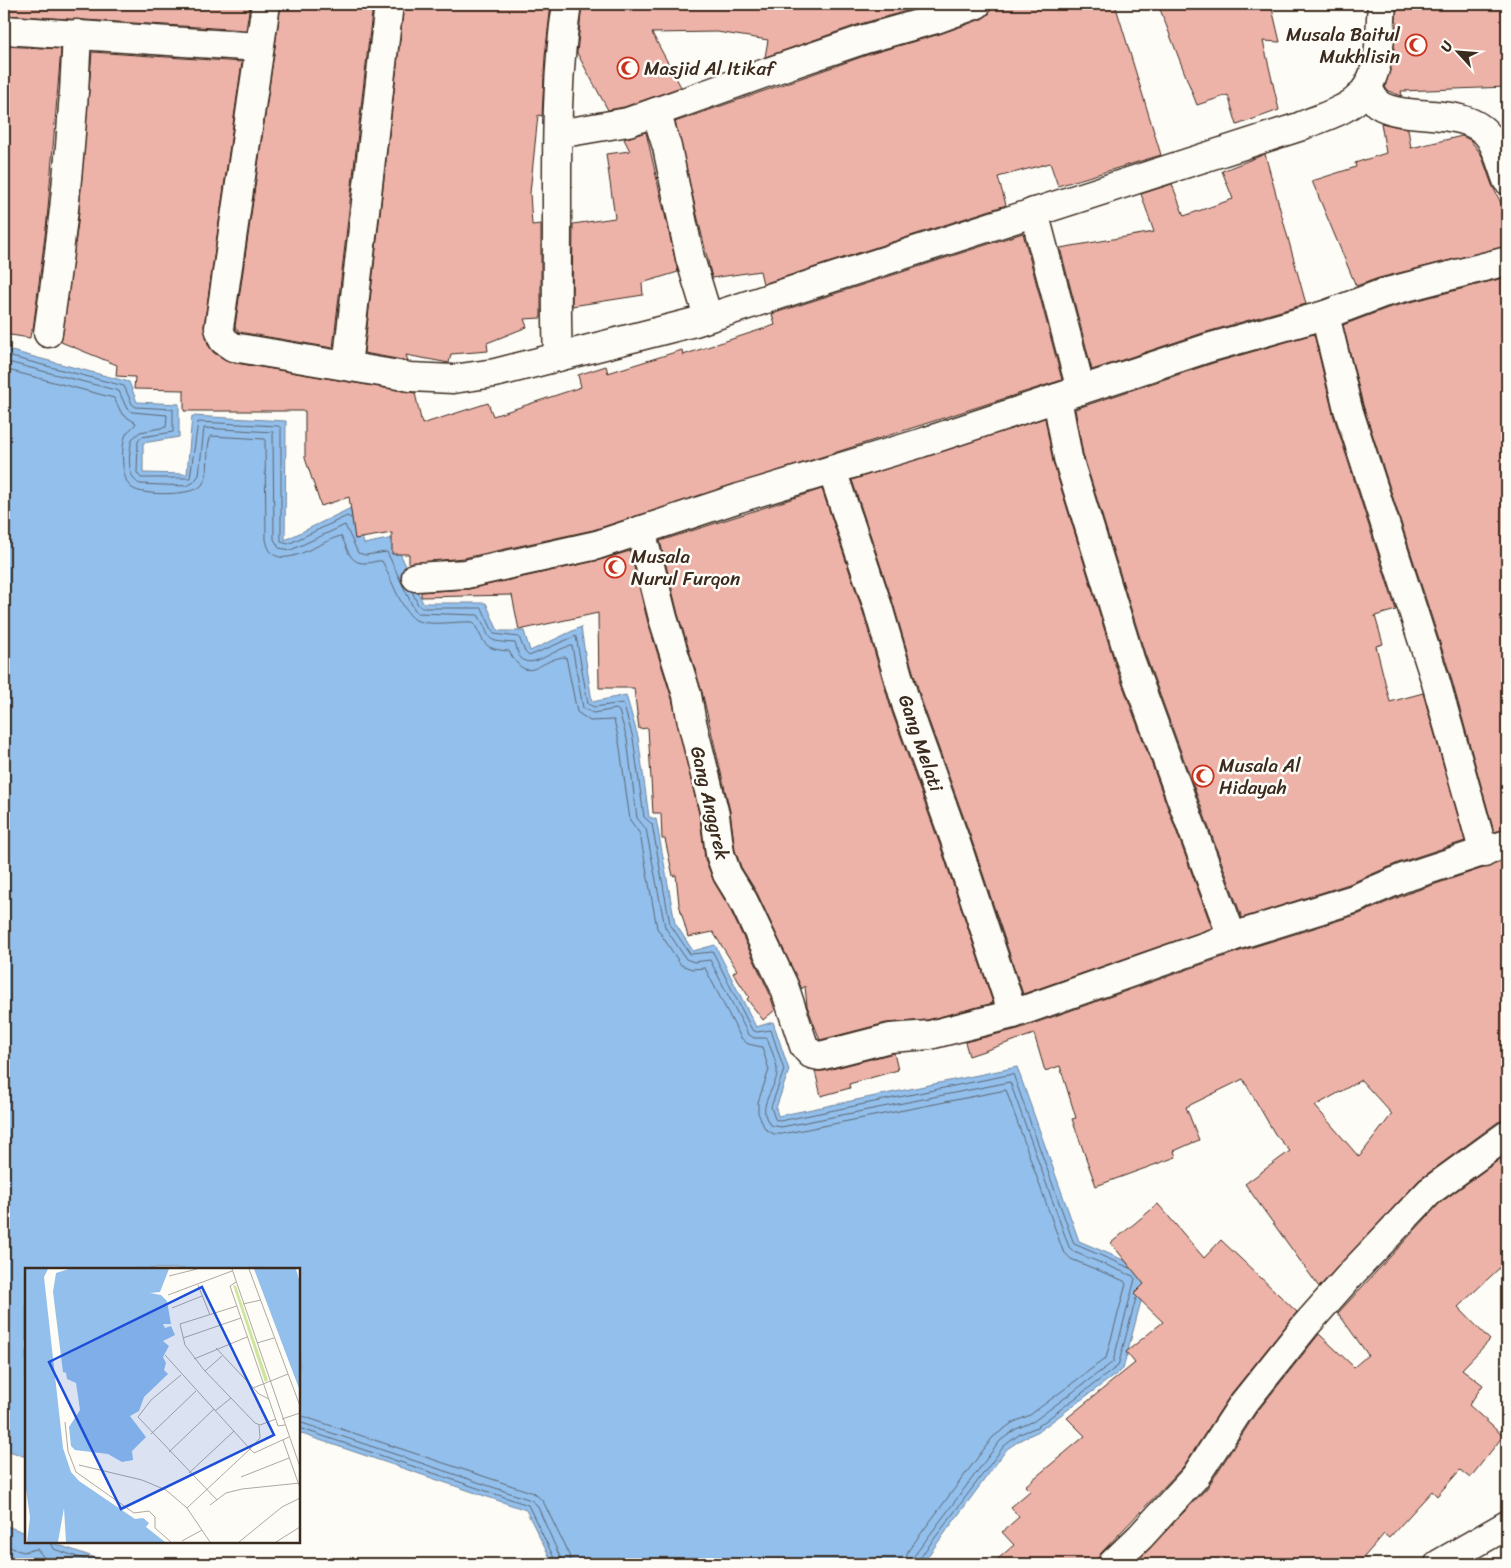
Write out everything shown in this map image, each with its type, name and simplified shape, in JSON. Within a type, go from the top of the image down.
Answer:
[{"type":"street","points":[[266,4],[219,328],[224,340],[233,346],[410,377],[453,379],[495,373],[708,318],[1299,127],[1355,101],[1368,88],[1376,72],[1382,4]]},
{"type":"street","points":[[347,366],[390,4]]},
{"type":"street","points":[[558,357],[555,297],[558,134],[562,39],[567,4]]},
{"type":"street","points":[[558,134],[628,122],[865,39],[936,19],[977,4]]},
{"type":"street","points":[[4,30],[259,47]]},
{"type":"street","points":[[48,333],[59,260],[74,96],[77,34]]},
{"type":"street","points":[[1368,88],[1377,103],[1390,109],[1449,116],[1482,130],[1494,146],[1507,180]]},
{"type":"street","points":[[656,112],[667,148],[690,258],[708,318]]},
{"type":"street","points":[[1034,212],[1069,394],[1068,458],[1130,660],[1232,937]]},
{"type":"street","points":[[416,577],[466,574],[597,545],[1199,351],[1325,315],[1383,293],[1507,261]]},
{"type":"street","points":[[1013,1014],[1232,937],[1354,899],[1404,878],[1496,849],[1435,679],[1348,409],[1325,315]]},
{"type":"street","name":"Gang Melati","points":[[832,470],[874,597],[907,707],[955,840],[1013,1014]]},
{"type":"street","name":"Gang Anggrek","points":[[641,530],[663,618],[687,695],[715,815],[720,854],[727,874],[743,900],[784,986],[804,1046],[812,1054],[820,1056],[890,1038],[930,1035],[1013,1014]]},
{"type":"street","points":[[1112,1564],[1140,1537],[1194,1476],[1243,1404],[1306,1325],[1352,1273],[1430,1191],[1507,1136]]},
{"type":"street","points":[[1439,1564],[1507,1525]]},
{"type":"water","points":[[4,349],[129,382],[137,402],[179,404],[179,437],[143,443],[143,473],[187,474],[192,416],[286,421],[285,540],[353,507],[364,544],[393,538],[423,603],[486,603],[498,631],[524,631],[530,651],[581,627],[592,702],[626,695],[638,737],[649,817],[656,819],[675,923],[693,951],[715,945],[756,1027],[773,1022],[789,1070],[776,1108],[778,1116],[1017,1067],[1079,1241],[1149,1271],[1123,1369],[1039,1431],[1007,1449],[922,1564],[553,1564],[526,1510],[300,1433],[300,1268],[25,1268],[25,1457],[4,1449]]},
{"type":"water","points":[[4,1525],[25,1533],[25,1543],[53,1543],[113,1564],[4,1564]]},
{"type":"building","points":[[4,4],[250,4],[246,30],[4,15]]},
{"type":"building","points":[[281,4],[373,4],[333,348],[239,332],[235,327]]},
{"type":"building","points":[[404,4],[551,4],[545,56],[542,116],[538,115],[530,193],[532,225],[541,224],[541,318],[524,319],[527,327],[487,343],[488,351],[451,354],[449,363],[406,355],[408,361],[364,353]]},
{"type":"building","points":[[582,4],[932,4],[860,24],[765,57],[768,40],[717,32],[652,33],[681,87],[624,107],[608,110],[577,53]]},
{"type":"building","points":[[992,4],[1115,4],[1161,155],[1058,186],[1050,163],[998,177],[1006,205],[763,284],[760,271],[712,278],[675,122],[870,54],[940,34],[982,19],[989,14]]},
{"type":"building","points":[[1158,4],[1271,4],[1280,42],[1263,41],[1279,110],[1237,125],[1228,95],[1197,105]]},
{"type":"building","points":[[1397,4],[1507,8],[1507,87],[1401,91],[1402,96],[1388,91],[1385,87],[1393,58]]},
{"type":"building","points":[[4,46],[61,49],[47,220],[33,330],[31,330],[30,338],[4,334]]},
{"type":"building","points":[[92,52],[242,62],[204,326],[208,345],[214,353],[230,362],[415,393],[422,424],[488,403],[493,416],[581,387],[578,375],[606,366],[608,373],[682,350],[683,355],[775,325],[772,314],[1023,233],[1062,380],[593,530],[464,558],[409,563],[409,554],[392,554],[392,533],[355,539],[349,497],[321,506],[305,458],[305,411],[184,411],[184,390],[134,389],[135,377],[116,376],[117,365],[61,342],[78,223]]},
{"type":"building","points":[[1381,123],[1408,129],[1411,148],[1462,136],[1470,140],[1481,154],[1492,185],[1507,215],[1507,246],[1379,278],[1356,286],[1312,181],[1356,167],[1355,163],[1386,153]]},
{"type":"building","points":[[646,132],[678,272],[642,283],[643,295],[572,306],[573,224],[615,218],[606,154],[630,151],[624,139]]},
{"type":"building","points":[[1265,154],[1306,304],[1203,333],[1092,370],[1060,248],[1154,232],[1141,194],[1172,184],[1184,216],[1233,199],[1222,171]]},
{"type":"building","points":[[1507,277],[1507,829],[1494,832],[1450,674],[1363,405],[1343,325],[1388,308]]},
{"type":"building","points":[[1314,334],[1333,414],[1396,610],[1375,616],[1383,644],[1376,646],[1390,702],[1423,693],[1465,841],[1398,863],[1349,884],[1242,918],[1145,654],[1083,454],[1075,409],[1213,363]]},
{"type":"building","points":[[1045,418],[1053,462],[1115,664],[1212,928],[1023,994],[970,835],[922,702],[893,603],[852,480]]},
{"type":"building","points":[[822,489],[863,612],[892,712],[940,845],[993,1003],[927,1020],[886,1023],[820,1040],[807,1006],[805,986],[802,989],[757,893],[741,867],[735,850],[730,811],[702,692],[678,614],[660,541]]},
{"type":"building","points":[[630,551],[648,623],[672,699],[700,818],[705,859],[714,882],[729,907],[769,992],[775,1010],[763,1020],[747,999],[749,997],[733,973],[737,970],[713,932],[688,937],[679,904],[676,875],[673,876],[665,839],[662,839],[661,813],[653,813],[648,728],[639,729],[634,688],[599,688],[598,613],[519,630],[512,595],[421,597],[421,592],[469,589],[600,560]]},
{"type":"building","points":[[1507,860],[1507,1120],[1498,1122],[1419,1180],[1319,1287],[1245,1184],[1290,1151],[1275,1134],[1243,1079],[1186,1107],[1199,1140],[1174,1151],[1176,1157],[1096,1186],[1072,1119],[1076,1118],[1060,1066],[1045,1071],[1034,1034],[969,1056],[965,1042],[1018,1029],[1237,952],[1359,914],[1409,893]],"holes":[[[1361,1080],[1392,1114],[1359,1157],[1315,1106]]]},
{"type":"building","points":[[894,1053],[898,1070],[849,1084],[850,1088],[821,1096],[815,1071],[824,1071]]},
{"type":"building","points":[[1507,1154],[1507,1261],[1458,1307],[1490,1340],[1462,1369],[1483,1385],[1469,1405],[1503,1436],[1470,1478],[1460,1470],[1437,1496],[1432,1491],[1389,1538],[1384,1534],[1358,1564],[1134,1564],[1207,1488],[1256,1413],[1319,1334],[1354,1367],[1368,1355],[1338,1313],[1440,1203]]},
{"type":"building","points":[[1158,1204],[1204,1258],[1221,1240],[1297,1312],[1231,1394],[1183,1467],[1101,1553],[1097,1564],[992,1564],[1014,1545],[1002,1532],[1019,1517],[1011,1507],[1030,1491],[1025,1486],[1085,1436],[1067,1418],[1135,1363],[1126,1352],[1163,1322],[1134,1294],[1144,1284],[1111,1243]]},
{"type":"place","name":"Musala Baitul Mukhlisin","points":[[1416,45]]},
{"type":"place","name":"Masjid Al Itikaf","points":[[628,68]]},
{"type":"place","name":"Musala Nurul Furqon","points":[[615,567]]},
{"type":"place","name":"Musala Al Hidayah","points":[[1203,776]]}]
